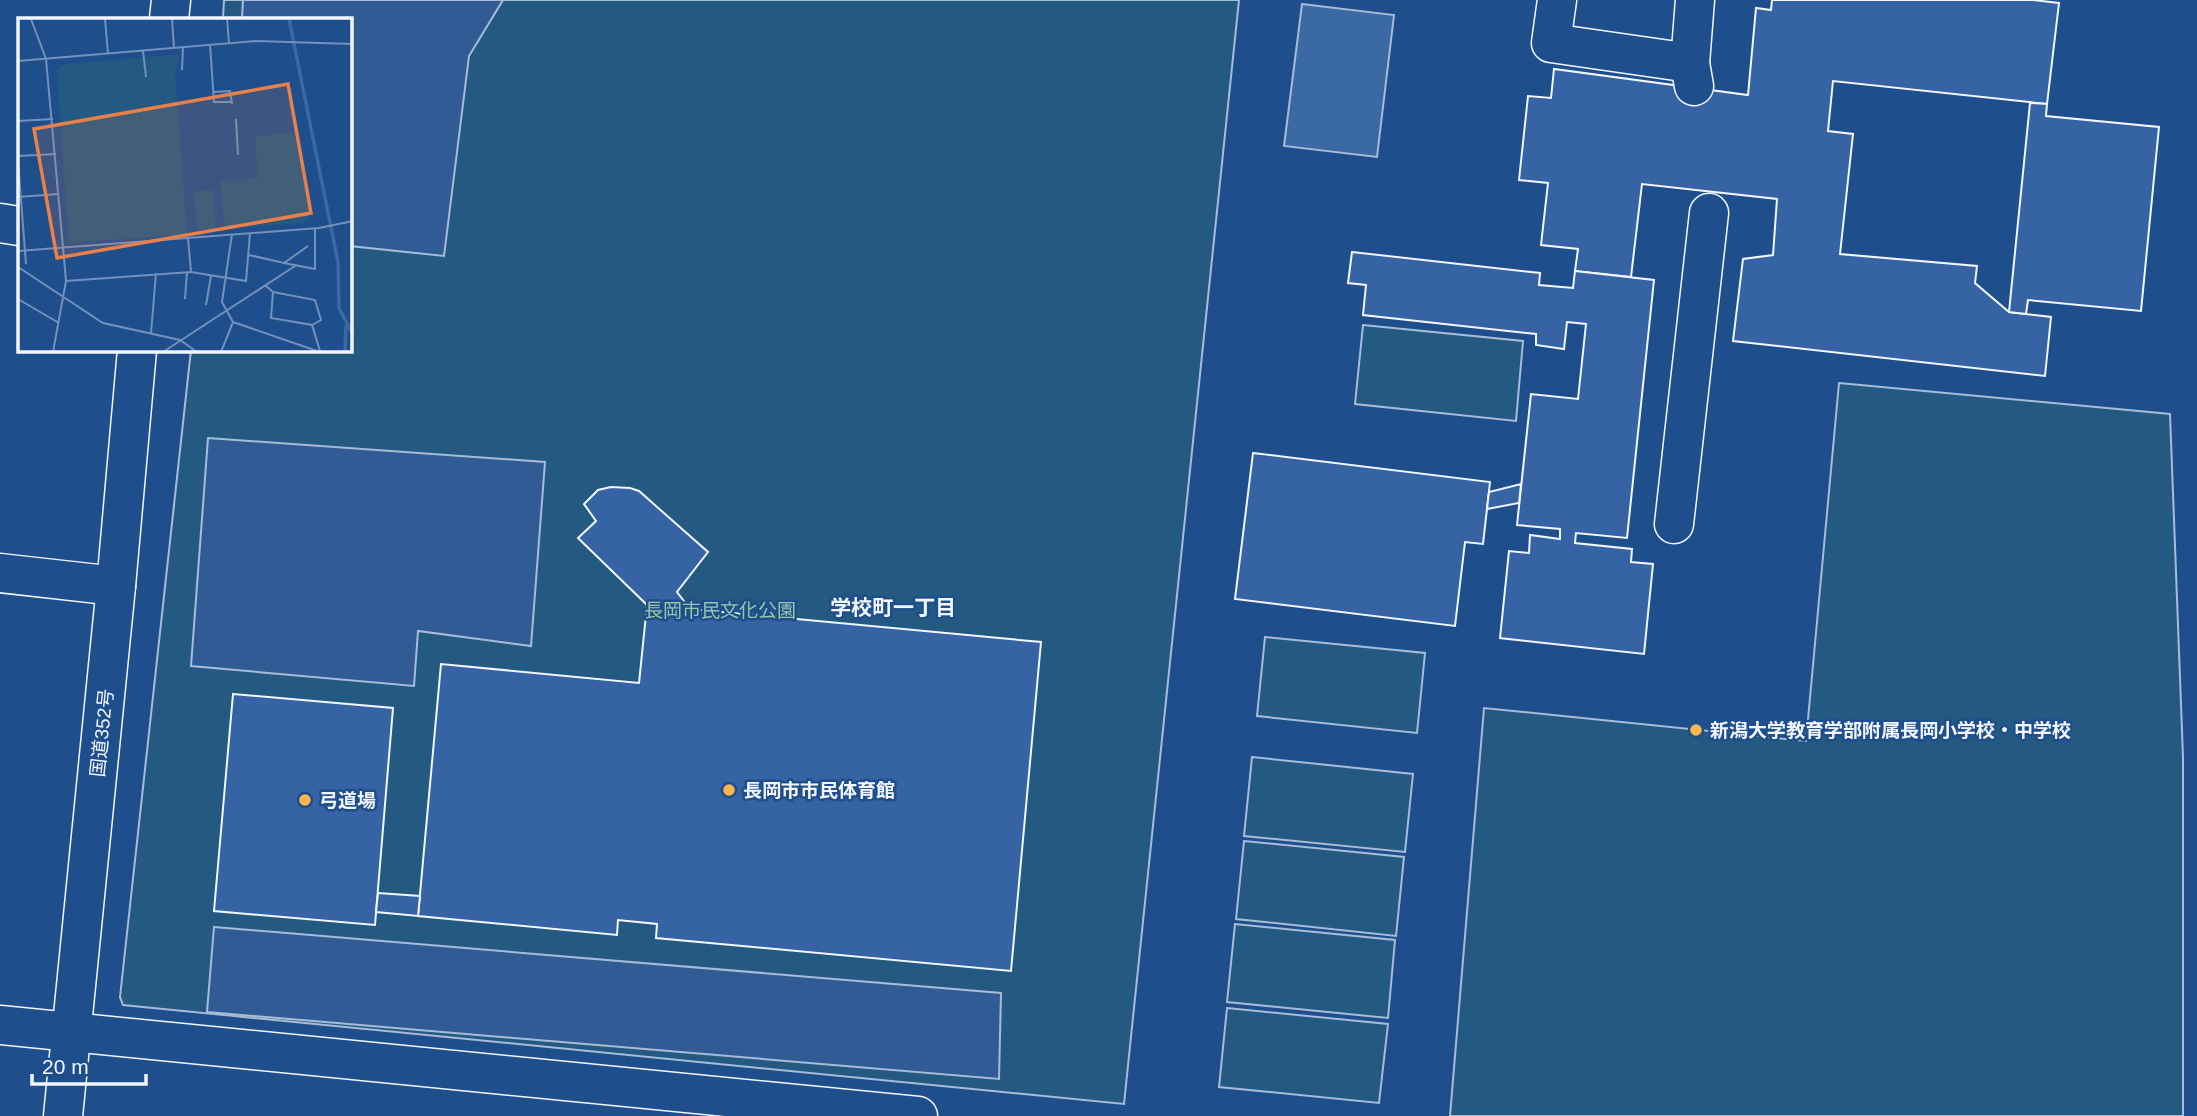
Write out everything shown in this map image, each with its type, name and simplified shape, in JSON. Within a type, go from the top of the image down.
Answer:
[{"type":"main road","points":[[169,18],[171,0]]},
{"type":"main road","points":[[1557,0],[1551,43],[1692,74],[1695,0]]},
{"type":"main road","points":[[1674,524],[1709,213]]},
{"type":"main road","points":[[0,223],[18,226]]},
{"type":"main road","name":"国道352号","points":[[63,1116],[137,352]]},
{"type":"main road","points":[[0,573],[116,586]]},
{"type":"main road","points":[[0,1025],[918,1116]]},
{"type":"green space","name":"長岡市民文化公園","points":[[224,0],[1239,0],[1124,1104],[123,1005],[120,997],[191,352],[352,352],[352,18],[223,18]]},
{"type":"green space","points":[[1363,325],[1523,341],[1516,421],[1355,404]]},
{"type":"green space","points":[[1839,383],[2170,414],[2183,757],[2183,1116],[1450,1116],[1484,708],[1806,741]]},
{"type":"green space","points":[[1265,637],[1425,653],[1417,733],[1257,716]]},
{"type":"green space","points":[[1252,757],[1413,774],[1405,852],[1244,836]]},
{"type":"green space","points":[[1244,841],[1404,857],[1396,936],[1236,919]]},
{"type":"green space","points":[[1235,924],[1395,940],[1388,1018],[1227,1002]]},
{"type":"green space","points":[[1227,1008],[1388,1024],[1379,1103],[1219,1087]]},
{"type":"shaded area","points":[[243,0],[503,0],[469,56],[444,256],[352,246],[352,18],[242,18]]},
{"type":"shaded area","points":[[1302,4],[1394,15],[1377,157],[1284,146]]},
{"type":"shaded area","points":[[208,438],[545,462],[531,646],[418,631],[414,686],[191,666]]},
{"type":"shaded area","points":[[214,927],[1001,993],[999,1079],[207,1012]]},
{"type":"building","points":[[1772,0],[2033,0],[2059,3],[2047,104],[1833,81],[1828,131],[1853,134],[1840,254],[1977,266],[1975,283],[2009,312],[2051,317],[2045,376],[1733,341],[1743,259],[1773,255],[1777,199],[1642,184],[1631,277],[1575,271],[1578,249],[1541,245],[1548,183],[1519,180],[1528,96],[1551,98],[1554,69],[1748,95],[1756,8],[1771,10]]},
{"type":"building","points":[[2030,103],[2047,104],[2046,116],[2159,127],[2141,311],[2028,300],[2026,314],[2009,312]]},
{"type":"building","points":[[1352,252],[1540,273],[1539,285],[1573,288],[1575,271],[1654,280],[1627,538],[1576,533],[1575,543],[1632,549],[1631,562],[1653,564],[1644,654],[1500,638],[1509,551],[1529,553],[1530,535],[1560,539],[1560,529],[1517,525],[1531,394],[1578,399],[1586,324],[1567,322],[1564,349],[1536,345],[1536,334],[1363,315],[1366,285],[1348,283]]},
{"type":"building","points":[[1253,453],[1490,482],[1483,544],[1465,542],[1455,626],[1235,599]]},
{"type":"building","points":[[1521,484],[1519,503],[1487,509],[1489,492]]},
{"type":"building","name":"長岡市市民体育館","points":[[611,487],[639,491],[708,552],[677,592],[690,609],[1041,642],[1011,971],[656,938],[657,924],[618,920],[617,935],[418,916],[441,664],[639,683],[647,605],[578,538],[596,521],[584,504],[598,490]]},
{"type":"building","name":"弓道場","points":[[233,694],[393,708],[375,925],[214,911]]},
{"type":"building","points":[[378,893],[420,896],[418,916],[376,912]]},
{"type":"place","name":"新潟大学教育学部附属長岡小学校・中学校","points":[[1696,730]]},
{"type":"place","name":"長岡市市民体育館","points":[[729,790]]},
{"type":"place","name":"弓道場","points":[[305,800]]},
{"type":"district","name":"学校町一丁目","points":[[893,607]]}]
